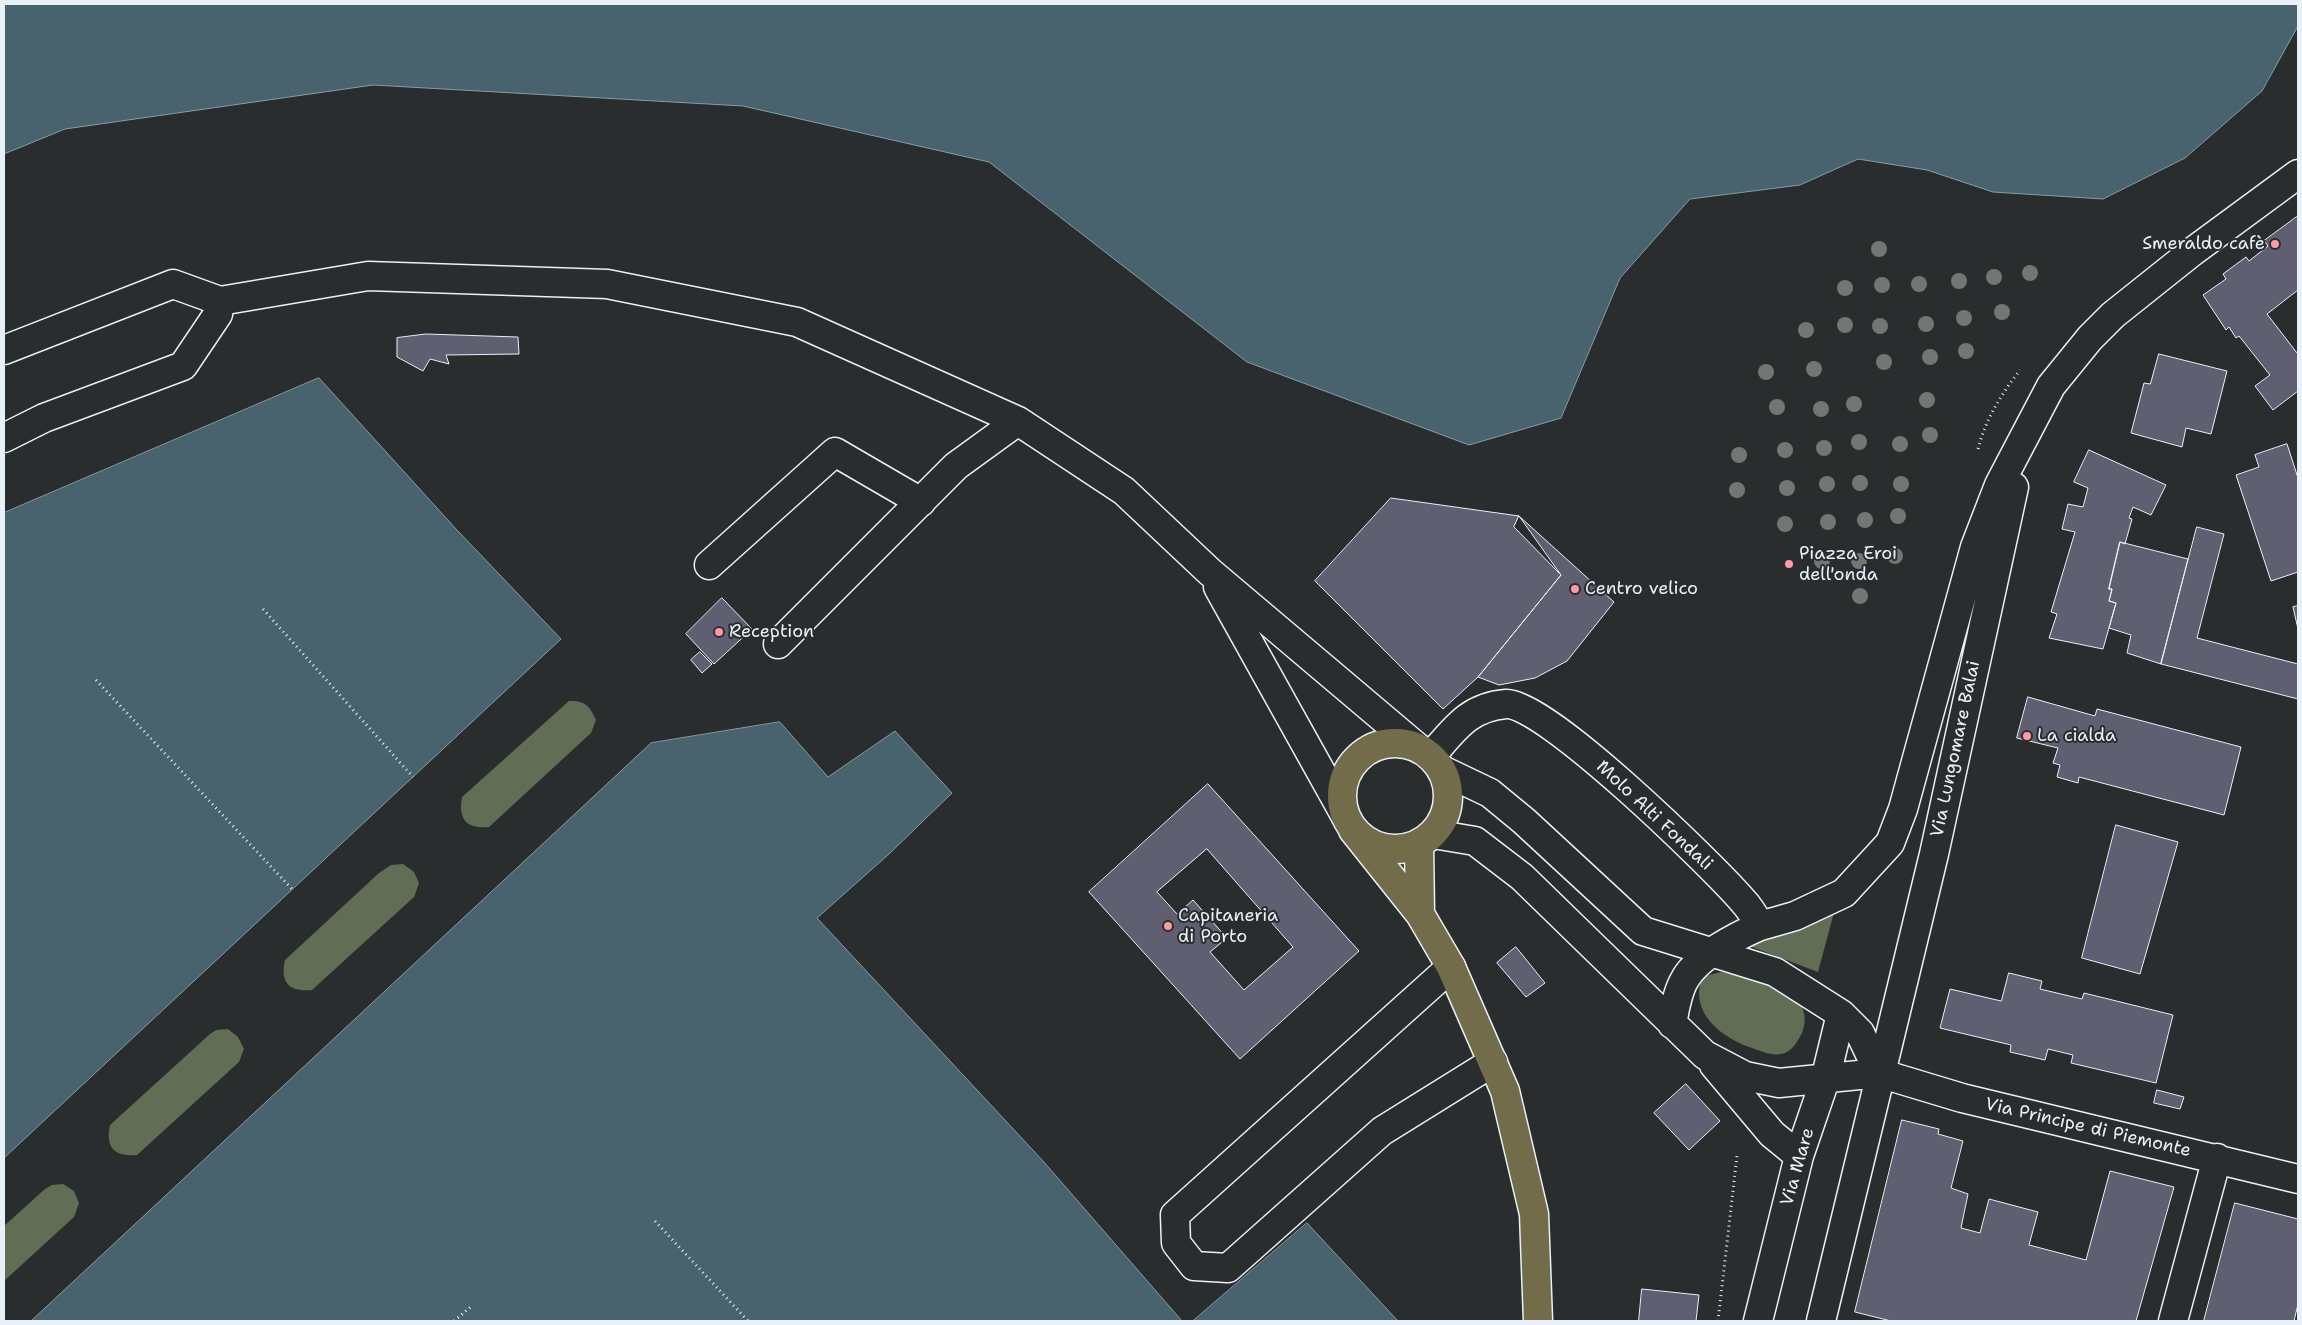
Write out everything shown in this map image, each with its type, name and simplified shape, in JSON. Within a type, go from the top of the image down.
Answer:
[{"type":"main road","points":[[1349,822],[1367,842],[1384,849],[1401,849],[1426,839],[1442,820],[1448,804],[1448,787],[1430,758],[1399,742],[1382,744],[1366,751],[1352,763],[1344,779],[1341,797],[1349,822],[1420,914],[1451,967],[1505,1091],[1534,1214],[1538,1321]]},
{"type":"main road","points":[[1420,914],[1426,839]]},
{"type":"street","name":"Via Lungomare Balai","points":[[1760,926],[1795,916],[1844,893],[1890,842],[1903,808],[1975,547],[1999,485],[2051,386],[2090,338],[2113,315],[2192,252],[2298,174]]},
{"type":"street","points":[[4,350],[173,284],[220,301],[368,276],[607,284],[797,322],[1018,421],[1124,491],[1210,572],[1430,758],[1490,793],[1524,821],[1643,931],[1775,972],[1841,1014],[1860,1033],[1879,1073],[1862,1157],[1821,1321]]},
{"type":"street","points":[[4,438],[44,418],[183,366],[218,314],[220,301]]},
{"type":"street","points":[[778,644],[956,466],[1018,421]]},
{"type":"street","name":"Via Lungomare Balai","points":[[1879,1073],[1934,854],[2007,514],[2031,425]]},
{"type":"street","points":[[708,565],[835,452],[921,502]]},
{"type":"street","points":[[1210,572],[1349,822]]},
{"type":"street","name":"Molo Alti Fondali","points":[[1430,758],[1464,718],[1483,709],[1508,704],[1529,711],[1555,728],[1684,838],[1744,901],[1760,926]]},
{"type":"street","points":[[1426,839],[1475,840],[1522,877],[1705,1055],[1772,1134],[1799,1156]]},
{"type":"street","points":[[1672,1024],[1676,1000],[1685,978],[1712,953],[1734,937],[1760,926]]},
{"type":"street","points":[[1451,967],[1241,1142],[1175,1215],[1176,1243],[1194,1266],[1228,1268],[1382,1131],[1493,1062]]},
{"type":"street","name":"Via Mare","points":[[1758,1321],[1799,1156],[1825,1080],[1841,1014]]},
{"type":"street","points":[[1705,1055],[1746,1076],[1779,1083],[1825,1080],[1879,1073]]},
{"type":"street","name":"Via Principe di Piemonte","points":[[1879,1073],[1962,1098],[2298,1179]]},
{"type":"street","points":[[2173,1321],[2217,1158]]},
{"type":"path","points":[[263,609],[413,777]]},
{"type":"path","points":[[96,680],[292,889]]},
{"type":"path","points":[[1718,1321],[1737,1156]]},
{"type":"path","points":[[655,1221],[748,1321]]},
{"type":"path","points":[[454,1321],[473,1305]]},
{"type":"green space","points":[[569,701],[583,703],[592,711],[596,720],[591,733],[489,827],[475,826],[466,821],[461,812],[462,797]]},
{"type":"green space","points":[[403,864],[414,872],[419,883],[414,897],[312,990],[297,989],[288,984],[284,975],[285,960],[379,873],[391,865]]},
{"type":"green space","points":[[1837,901],[1818,972],[1747,945]]},
{"type":"green space","points":[[1721,972],[1764,981],[1792,995],[1801,1005],[1805,1018],[1802,1033],[1791,1049],[1785,1053],[1777,1054],[1760,1051],[1730,1038],[1711,1022],[1704,1013],[1700,1002],[1699,990],[1702,977]]},
{"type":"green space","points":[[228,1029],[238,1037],[244,1049],[239,1062],[137,1155],[123,1154],[113,1149],[109,1140],[110,1125],[210,1034],[216,1030]]},
{"type":"green space","points":[[63,1184],[74,1191],[79,1203],[74,1217],[4,1281],[4,1226],[45,1189],[52,1185]]},
{"type":"water","points":[[4,4],[2298,4],[2298,26],[2262,91],[2185,158],[2103,199],[1993,192],[1927,170],[1858,159],[1800,185],[1690,199],[1620,278],[1561,418],[1469,445],[1247,362],[989,162],[743,106],[373,85],[65,129],[4,154]]},
{"type":"water","points":[[319,378],[456,529],[561,639],[4,1158],[4,513]]},
{"type":"water","points":[[780,722],[828,777],[895,731],[952,793],[889,854],[817,918],[1043,1161],[1182,1321],[31,1321],[651,743]]},
{"type":"water","points":[[1307,1223],[1398,1321],[1193,1321]]},
{"type":"building","points":[[2298,216],[2298,290],[2267,314],[2298,352],[2298,391],[2273,410],[2255,386],[2270,375],[2239,336],[2236,338],[2229,327],[2226,330],[2203,295],[2226,279],[2223,274],[2246,257],[2249,261],[2268,246],[2264,241]]},
{"type":"building","points":[[426,334],[518,337],[519,354],[446,355],[449,364],[430,359],[423,371],[397,357],[397,338]]},
{"type":"building","points":[[2159,354],[2227,371],[2211,434],[2186,428],[2182,447],[2131,433],[2144,383],[2150,384]]},
{"type":"building","points":[[2287,444],[2298,478],[2298,572],[2271,581],[2236,475],[2259,467],[2255,455]]},
{"type":"building","points":[[2089,450],[2166,485],[2151,515],[2133,507],[2129,518],[2132,519],[2125,544],[2120,542],[2109,589],[2112,589],[2109,601],[2116,603],[2103,649],[2049,638],[2057,614],[2051,612],[2075,532],[2062,529],[2068,504],[2083,507],[2088,488],[2074,482]]},
{"type":"building","points":[[1391,498],[1519,516],[1561,575],[1478,677],[1443,709],[1315,581]]},
{"type":"building","name":"Centro velico","points":[[1519,516],[1614,602],[1567,661],[1535,678],[1499,685],[1478,677],[1561,575],[1514,527]]},
{"type":"building","points":[[2197,527],[2224,534],[2197,638],[2298,664],[2298,699],[2161,664]]},
{"type":"building","points":[[2120,542],[2188,559],[2161,664],[2127,653],[2131,635],[2109,628],[2116,603],[2109,601],[2112,589],[2109,589]]},
{"type":"building","name":"Reception","points":[[722,598],[752,629],[714,664],[686,634]]},
{"type":"building","points":[[2298,606],[2298,629],[2293,607]]},
{"type":"building","points":[[700,652],[712,664],[702,673],[691,660]]},
{"type":"building","points":[[2028,697],[2095,716],[2097,709],[2241,747],[2224,815],[2079,777],[2078,783],[2057,777],[2060,765],[2053,763],[2058,748],[2017,738]]},
{"type":"building","name":"Capitaneria di Porto","points":[[1208,784],[1359,951],[1240,1059],[1089,892]],"holes":[[[1207,849],[1293,947],[1244,990],[1210,952],[1227,938],[1193,900],[1177,914],[1157,892]]]},
{"type":"building","points":[[2116,825],[2178,842],[2140,974],[2082,958]]},
{"type":"building","points":[[1516,947],[1545,983],[1526,997],[1497,963]]},
{"type":"building","points":[[2009,973],[2042,981],[2040,989],[2082,999],[2084,993],[2173,1015],[2156,1083],[2071,1063],[2073,1055],[2048,1049],[2045,1060],[2010,1052],[2011,1045],[1940,1028],[1950,989],[2001,1001]]},
{"type":"building","points":[[1686,1084],[1720,1121],[1689,1150],[1654,1113]]},
{"type":"building","points":[[2157,1090],[2184,1097],[2180,1109],[2154,1103]]},
{"type":"building","points":[[1902,1120],[1939,1129],[1938,1134],[1963,1141],[1951,1188],[1968,1194],[1961,1228],[1980,1233],[1989,1199],[2038,1212],[2029,1245],[2086,1260],[2110,1171],[2174,1187],[2136,1321],[1891,1321],[1855,1312]]},
{"type":"building","points":[[2235,1203],[2298,1219],[2298,1304],[2294,1321],[2204,1321]]},
{"type":"building","points":[[1642,1289],[1699,1295],[1696,1321],[1639,1321]]},
{"type":"place","name":"Smeraldo cafè","points":[[2275,244]]},
{"type":"place","name":"Piazza Eroi dell'onda","points":[[1789,564]]},
{"type":"place","name":"Centro velico","points":[[1575,589]]},
{"type":"place","name":"Reception","points":[[719,632]]},
{"type":"place","name":"La cialda","points":[[2027,736]]},
{"type":"place","name":"Capitaneria di Porto","points":[[1168,926]]}]
